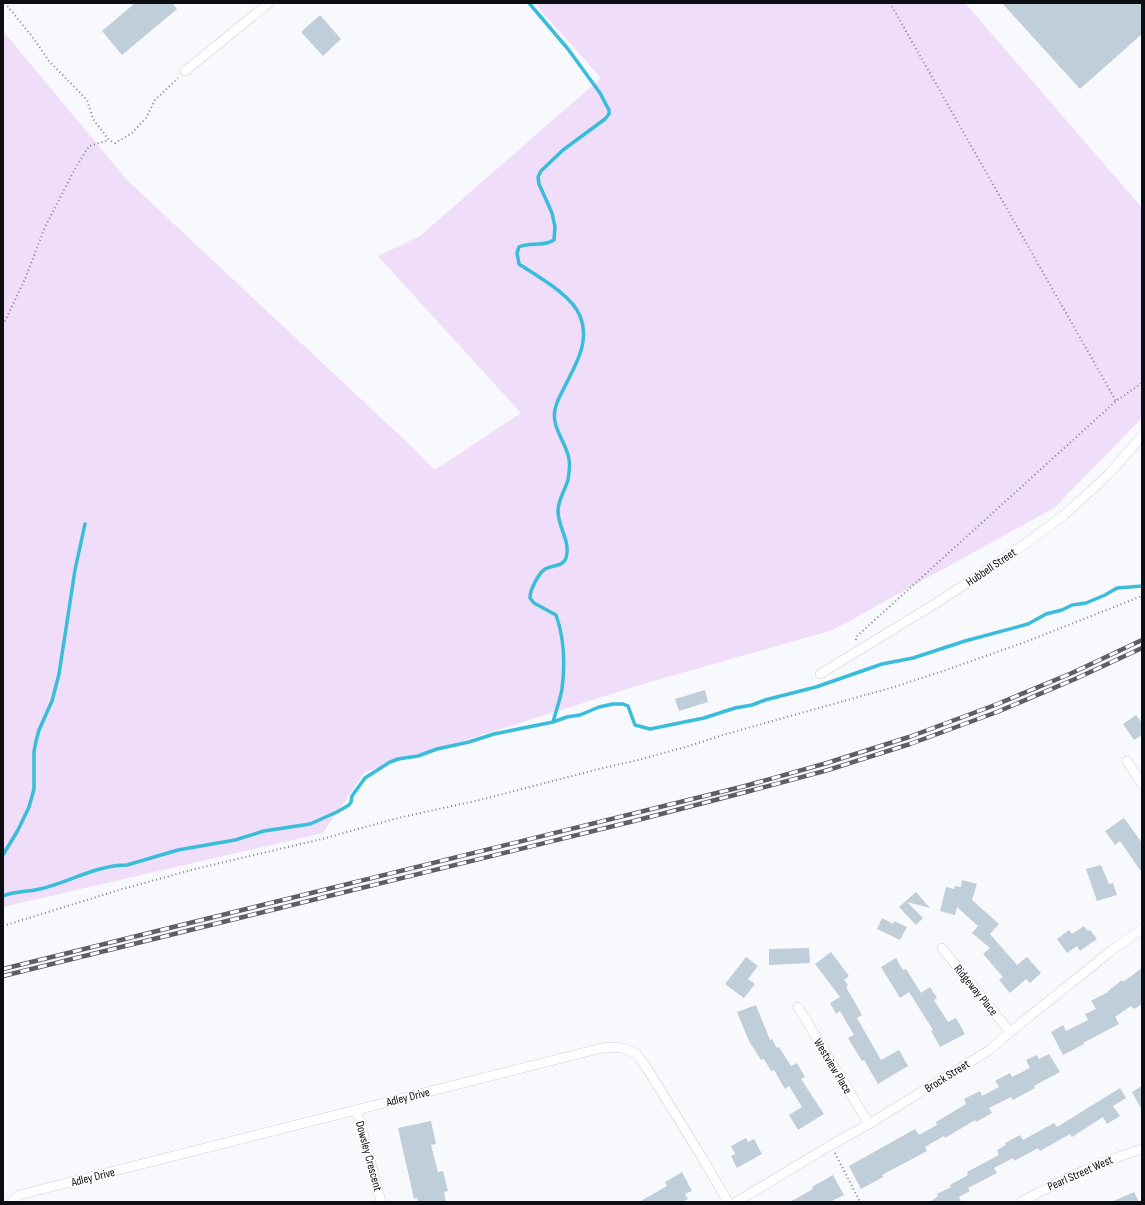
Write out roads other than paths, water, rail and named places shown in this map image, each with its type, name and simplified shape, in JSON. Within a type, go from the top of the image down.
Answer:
[{"type":"street","points":[[185,71],[269,3]]},
{"type":"street","name":"Hubbell Street","points":[[820,674],[938,602],[1014,552],[1063,516],[1108,475],[1142,436]]},
{"type":"street","points":[[1127,761],[1142,784]]},
{"type":"street","name":"Brock Street","points":[[736,1202],[869,1124],[988,1051],[1111,951],[1142,929]]},
{"type":"street","name":"Ridgeway Place","points":[[942,948],[1010,1032]]},
{"type":"street","name":"Westview Place","points":[[798,1007],[869,1124]]},
{"type":"street","name":"Adley Drive","points":[[12,1202],[19,1195],[606,1047],[623,1048],[637,1054],[703,1159],[728,1202]]},
{"type":"street","name":"Dowsley Crescent","points":[[357,1110],[381,1202]]},
{"type":"street","name":"Pearl Street West","points":[[1020,1202],[1052,1185],[1116,1157],[1142,1149]]},
{"type":"waterway","points":[[529,3],[568,49],[600,93],[609,110],[609,114],[605,119],[563,150],[541,171],[538,177],[539,184],[552,213],[555,227],[554,240],[546,243],[519,247],[517,253],[519,264],[562,293],[576,308],[583,326],[584,336],[580,354],[557,402],[554,416],[569,461],[568,480],[558,507],[560,523],[567,546],[566,558],[562,563],[542,571],[537,578],[530,595],[530,598],[534,603],[556,615],[561,632],[564,661],[563,680],[553,722]]},
{"type":"waterway","points":[[3,855],[18,830],[29,807],[34,789],[34,752],[36,741],[39,730],[52,701],[59,674],[75,570],[85,524]]},
{"type":"waterway","points":[[3,896],[12,893],[40,889],[94,871],[127,865],[178,850],[235,840],[264,831],[310,824],[349,805],[352,796],[365,778],[390,762],[398,759],[418,756],[437,749],[469,742],[494,734],[553,722],[613,704],[623,704],[628,706],[635,725],[650,729],[704,718],[735,708],[752,705],[765,700],[816,687],[882,664],[913,658],[965,641],[1028,624],[1046,614],[1062,610],[1072,605],[1086,603],[1117,588],[1142,586]]},
{"type":"railway","points":[[3,969],[745,786],[827,763],[909,737],[995,705],[1072,673],[1142,640]]},
{"type":"railway","points":[[3,976],[634,821],[828,770],[910,744],[997,712],[1075,679],[1142,648]]}]
